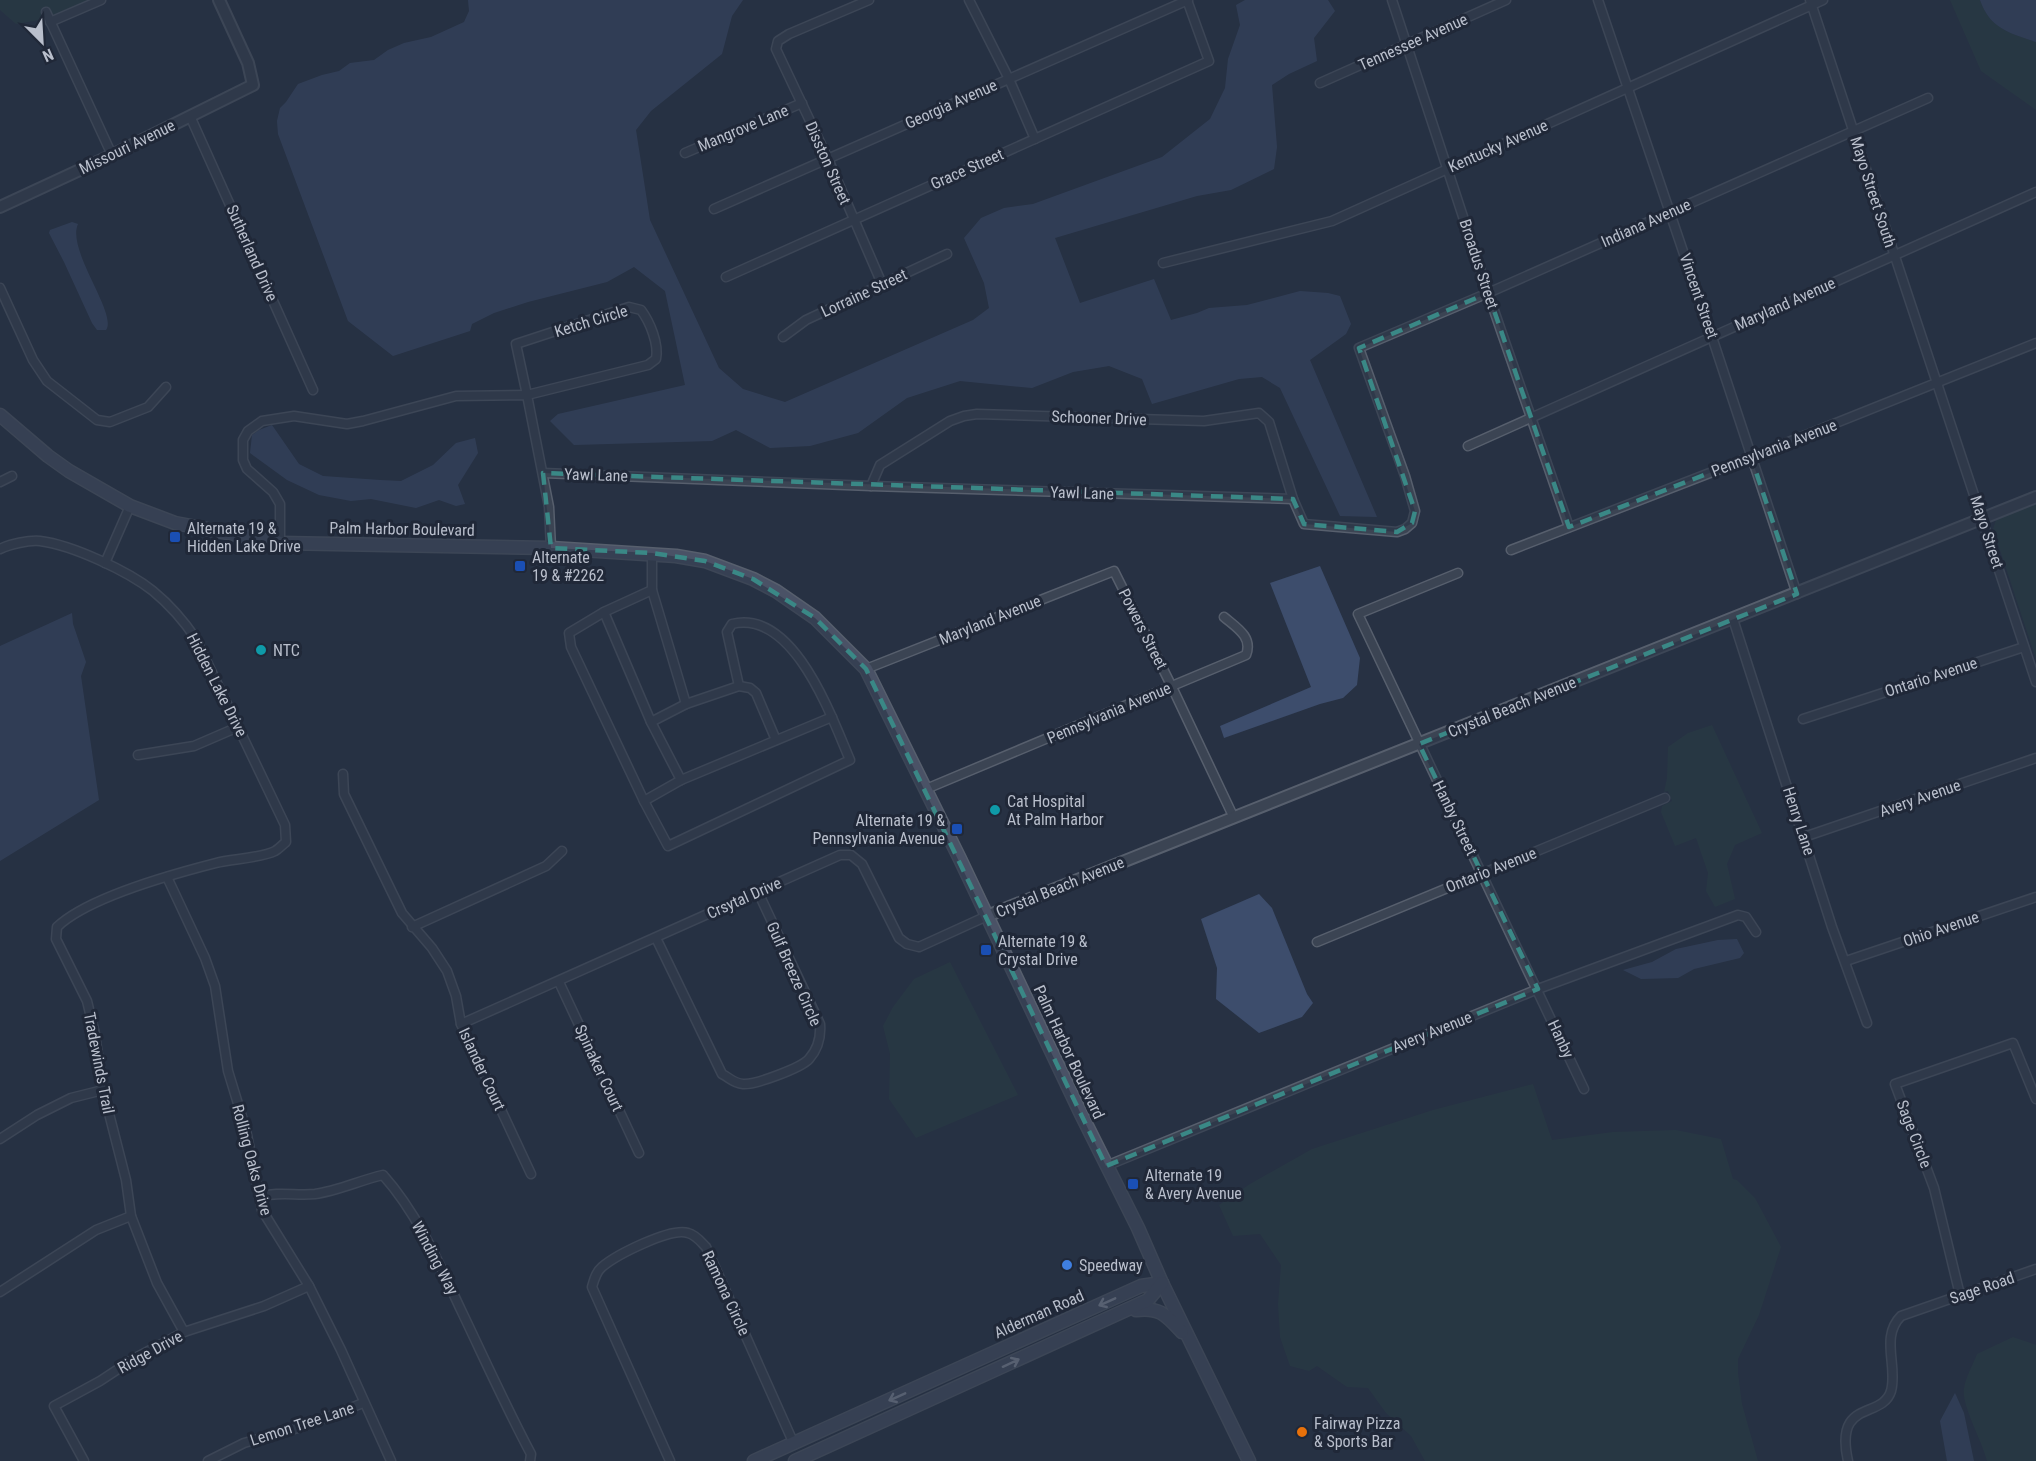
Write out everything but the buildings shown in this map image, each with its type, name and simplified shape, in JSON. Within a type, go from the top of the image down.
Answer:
[{"type":"main road","name":"Palm Harbor Boulevard","points":[[0,415],[69,471],[130,506],[186,525],[280,543],[551,548],[652,553],[705,561],[733,570],[776,591],[815,618],[866,669],[1249,1461]]},
{"type":"main road","name":"Alderman Road","points":[[795,1461],[1148,1300],[1162,1283]]},
{"type":"main road","name":"Alderman Road","points":[[754,1461],[1141,1286],[1162,1283]]},
{"type":"main road","points":[[1123,1312],[1148,1308],[1156,1310],[1167,1316],[1191,1343]]},
{"type":"street","points":[[50,22],[101,0]]},
{"type":"street","name":"Missouri Avenue","points":[[0,207],[112,155],[253,85],[248,63],[219,0]]},
{"type":"street","name":"Disston Street","points":[[869,0],[789,34],[778,41],[776,49],[828,159],[882,284]]},
{"type":"street","points":[[969,0],[1009,79],[1035,139]]},
{"type":"street","name":"Georgia Avenue","points":[[714,209],[1187,0]]},
{"type":"street","name":"Grace Street","points":[[726,277],[1209,61],[1187,0]]},
{"type":"street","name":"Broadus Street","points":[[1392,0],[1488,293],[1569,527]]},
{"type":"street","name":"Tennessee Avenue","points":[[1320,83],[1506,0]]},
{"type":"street","name":"Vincent Street","points":[[1598,0],[1797,594]]},
{"type":"street","name":"Kentucky Avenue","points":[[1162,263],[1332,221],[1628,89],[1811,3],[1823,0]]},
{"type":"street","name":"Mayo Street South","points":[[1811,3],[1937,383]]},
{"type":"street","points":[[46,12],[112,155]]},
{"type":"street","name":"Indiana Avenue","points":[[1293,499],[1304,524],[1397,532],[1412,523],[1415,512],[1405,476],[1359,348],[1363,345],[1488,293],[1928,98]]},
{"type":"street","name":"Mangrove Lane","points":[[685,153],[802,103]]},
{"type":"street","name":"Sutherland Drive","points":[[190,116],[313,390]]},
{"type":"street","name":"Maryland Avenue","points":[[1468,446],[2036,192]]},
{"type":"street","name":"Lorraine Street","points":[[783,337],[806,320],[947,254]]},
{"type":"street","points":[[0,288],[33,360],[47,381],[98,420],[110,422],[148,407],[166,387]]},
{"type":"street","name":"Ketch Circle","points":[[527,395],[648,365],[656,359],[657,350],[646,317],[641,310],[629,307],[516,344],[549,507],[551,548]]},
{"type":"street","name":"Pennsylvania Avenue","points":[[1510,550],[2036,344]]},
{"type":"street","name":"Mayo Street","points":[[1937,383],[2036,682]]},
{"type":"street","points":[[280,543],[280,504],[273,492],[247,469],[243,460],[243,440],[248,431],[262,421],[294,416],[346,424],[456,396],[527,395]]},
{"type":"street","name":"Schooner Drive","points":[[871,486],[880,465],[922,437],[964,416],[977,414],[1204,421],[1259,412],[1269,422],[1293,499]]},
{"type":"street","name":"Yawl Lane","points":[[543,473],[1293,499]]},
{"type":"street","points":[[0,482],[12,476]]},
{"type":"street","name":"Crystal Beach Avenue","points":[[987,916],[2036,497]]},
{"type":"street","points":[[105,563],[130,506]]},
{"type":"street","name":"Hidden Lake Drive","points":[[0,549],[38,541],[59,545],[105,563],[152,590],[181,616],[196,639],[285,825],[286,842]]},
{"type":"street","points":[[652,553],[652,590],[686,704]]},
{"type":"street","name":"Maryland Avenue","points":[[866,669],[1114,571]]},
{"type":"street","name":"Powers Street","points":[[1114,571],[1234,818]]},
{"type":"street","points":[[1419,744],[1358,614],[1458,573]]},
{"type":"street","points":[[652,590],[604,612],[568,633],[571,647],[644,801],[668,846],[850,760],[832,717],[807,669],[783,639],[758,623],[741,621],[732,624],[727,632],[739,686]]},
{"type":"street","points":[[604,612],[651,722],[681,780]]},
{"type":"street","name":"Pennsylvania Avenue","points":[[926,789],[1246,656],[1249,647],[1246,636],[1224,617]]},
{"type":"street","name":"Henry Lane","points":[[1733,619],[1832,927],[1867,1023]]},
{"type":"street","name":"Ontario Avenue","points":[[1803,719],[2024,647]]},
{"type":"street","points":[[651,722],[686,704],[739,686],[750,688],[756,693],[776,740]]},
{"type":"street","points":[[644,801],[681,780],[832,717]]},
{"type":"street","points":[[138,755],[194,746],[238,726]]},
{"type":"street","name":"Hanby Street","points":[[1419,744],[1538,989]]},
{"type":"street","name":"Avery Avenue","points":[[1804,837],[2036,758]]},
{"type":"street","name":"Islander Court","points":[[343,774],[344,794],[402,913],[432,948],[447,971],[456,996],[461,1024],[531,1174]]},
{"type":"street","name":"Ontario Avenue","points":[[1317,942],[1665,798]]},
{"type":"street","name":"Tradewinds Trail","points":[[184,1332],[157,1283],[130,1216],[126,1180],[103,1090],[95,1034],[87,1001],[56,939],[57,927],[68,917],[107,899],[167,877],[216,863],[274,852],[286,842]]},
{"type":"street","points":[[412,927],[546,866],[562,851]]},
{"type":"street","name":"Crsytal Drive","points":[[461,1024],[840,855],[851,855],[862,864],[899,938],[907,944],[919,947],[987,916]]},
{"type":"street","name":"Rolling Oaks Drive","points":[[167,877],[205,958],[215,986],[228,1071],[246,1130],[262,1210],[309,1286],[341,1350],[391,1461]]},
{"type":"street","name":"Gulf Breeze Circle","points":[[656,938],[722,1074],[731,1082],[743,1084],[769,1078],[808,1060],[821,1034],[820,1024],[758,892]]},
{"type":"street","name":"Ohio Avenue","points":[[1846,962],[2036,897]]},
{"type":"street","name":"Avery Avenue","points":[[1106,1166],[1538,989],[1738,915],[1746,917],[1756,932]]},
{"type":"street","name":"Spinaker Court","points":[[559,982],[639,1153]]},
{"type":"street","name":"Hanby","points":[[1538,989],[1584,1089]]},
{"type":"street","name":"Sage Circle","points":[[1960,1295],[1934,1188],[1895,1084],[2013,1043],[2036,1099]]},
{"type":"street","points":[[0,1139],[71,1098],[103,1090]]},
{"type":"street","name":"Winding Way","points":[[259,1197],[270,1194],[313,1194],[335,1190],[383,1175],[400,1194],[449,1282],[508,1412],[531,1454],[530,1461]]},
{"type":"street","points":[[0,1292],[96,1230],[130,1216]]},
{"type":"street","name":"Ramona Circle","points":[[670,1461],[592,1287],[601,1267],[624,1253],[674,1232],[688,1232],[706,1247],[794,1444]]},
{"type":"street","name":"Sage Road","points":[[1848,1461],[1847,1426],[1854,1417],[1883,1402],[1891,1390],[1890,1333],[1894,1323],[1901,1316],[1927,1306],[2036,1269]]},
{"type":"street","name":"Ridge Drive","points":[[84,1461],[54,1406],[184,1332],[264,1305],[309,1286]]},
{"type":"street","name":"Lemon Tree Lane","points":[[208,1461],[244,1443],[305,1426],[363,1403]]},
{"type":"highlighted area","points":[[1488,293],[1569,527],[1751,457],[1797,594],[1419,744],[1538,989],[1106,1166],[866,669],[815,618],[753,579],[705,561],[652,553],[551,548],[543,473],[1293,499],[1304,524],[1397,532],[1412,523],[1415,511],[1359,348]]},
{"type":"green space","points":[[0,0],[90,0],[51,18],[16,24],[0,10]]},
{"type":"green space","points":[[1950,0],[1980,0],[1989,18],[1995,24],[2036,42],[2036,110],[1981,71]]},
{"type":"green space","points":[[2036,503],[2036,659],[1993,529],[1996,520]]},
{"type":"green space","points":[[1712,725],[1762,833],[1735,845],[1727,864],[1735,899],[1715,907],[1706,891],[1708,873],[1696,838],[1675,846],[1661,812],[1662,806],[1672,801],[1668,791],[1664,792],[1668,747],[1688,733]]},
{"type":"green space","points":[[950,962],[1018,1095],[916,1138],[889,1099],[890,1054],[883,1026],[893,1007],[914,979]]},
{"type":"green space","points":[[1533,1084],[1552,1140],[1613,1132],[1676,1130],[1721,1139],[1733,1179],[1737,1180],[1755,1198],[1781,1247],[1759,1315],[1738,1359],[1742,1404],[1758,1461],[1425,1461],[1411,1436],[1386,1413],[1368,1388],[1347,1387],[1317,1366],[1309,1371],[1290,1366],[1280,1337],[1278,1304],[1281,1265],[1260,1234],[1233,1236],[1219,1205],[1250,1184],[1312,1149],[1433,1110]]},
{"type":"green space","points":[[2013,1337],[2036,1345],[2036,1461],[1987,1461],[1966,1404],[1965,1385],[1977,1354]]},
{"type":"water","points":[[468,0],[743,0],[732,16],[722,54],[651,111],[636,130],[650,220],[719,368],[743,389],[785,402],[973,320],[989,308],[984,283],[964,238],[981,218],[1004,208],[1033,204],[1162,157],[1210,119],[1225,88],[1228,59],[1240,25],[1236,5],[1245,0],[1328,0],[1335,11],[1314,38],[1317,61],[1272,85],[1277,147],[1274,169],[1231,190],[1197,196],[1055,238],[1080,303],[1154,279],[1171,320],[1209,308],[1247,305],[1300,291],[1340,296],[1351,324],[1346,334],[1310,360],[1377,517],[1340,516],[1280,388],[1262,377],[1239,379],[1152,404],[1142,379],[1109,366],[1073,372],[1032,388],[960,381],[907,398],[858,433],[810,446],[770,448],[736,430],[712,441],[574,445],[550,421],[558,414],[685,385],[665,291],[634,267],[607,282],[494,313],[472,324],[470,331],[393,356],[348,321],[278,134],[277,121],[280,108],[298,84],[339,71],[350,63],[374,60],[404,43],[431,37],[464,22],[469,11]]},
{"type":"water","points":[[1980,0],[2036,0],[2036,42],[1995,24],[1984,10]]},
{"type":"water","points":[[72,222],[78,224],[76,235],[79,249],[105,310],[108,322],[106,330],[97,330],[92,323],[49,233],[50,230]]},
{"type":"water","points":[[272,425],[299,464],[323,476],[380,480],[401,481],[433,465],[456,443],[475,438],[478,453],[458,485],[465,504],[456,506],[439,500],[416,508],[371,499],[351,501],[319,495],[287,480],[250,453],[252,435]]},
{"type":"water","points":[[1320,566],[1360,658],[1357,685],[1343,698],[1224,738],[1220,726],[1311,687],[1270,583]]},
{"type":"water","points":[[72,613],[73,624],[86,662],[81,676],[99,800],[0,861],[0,646]]},
{"type":"water","points":[[1259,894],[1272,908],[1307,994],[1313,1003],[1302,1017],[1259,1033],[1216,999],[1217,968],[1201,919]]},
{"type":"water","points":[[1737,939],[1744,953],[1740,958],[1694,969],[1678,978],[1641,979],[1623,970],[1652,962],[1676,949],[1718,940]]},
{"type":"water","points":[[1955,1393],[1964,1413],[1974,1461],[1947,1461],[1940,1421]]},
{"type":"place","name":"Alternate 19 & Hidden Lake Drive","points":[[175,537]]},
{"type":"place","name":"Alternate 19 & #2262","points":[[520,566]]},
{"type":"place","name":"NTC","points":[[261,650]]},
{"type":"place","name":"Cat Hospital At Palm Harbor","points":[[995,810]]},
{"type":"place","name":"Alternate 19 & Pennsylvania Avenue","points":[[957,829]]},
{"type":"place","name":"Alternate 19 & Crystal Drive","points":[[986,950]]},
{"type":"place","name":"Alternate 19 & Avery Avenue","points":[[1133,1184]]},
{"type":"place","name":"Speedway","points":[[1067,1265]]},
{"type":"place","name":"Fairway Pizza & Sports Bar","points":[[1302,1432]]}]
